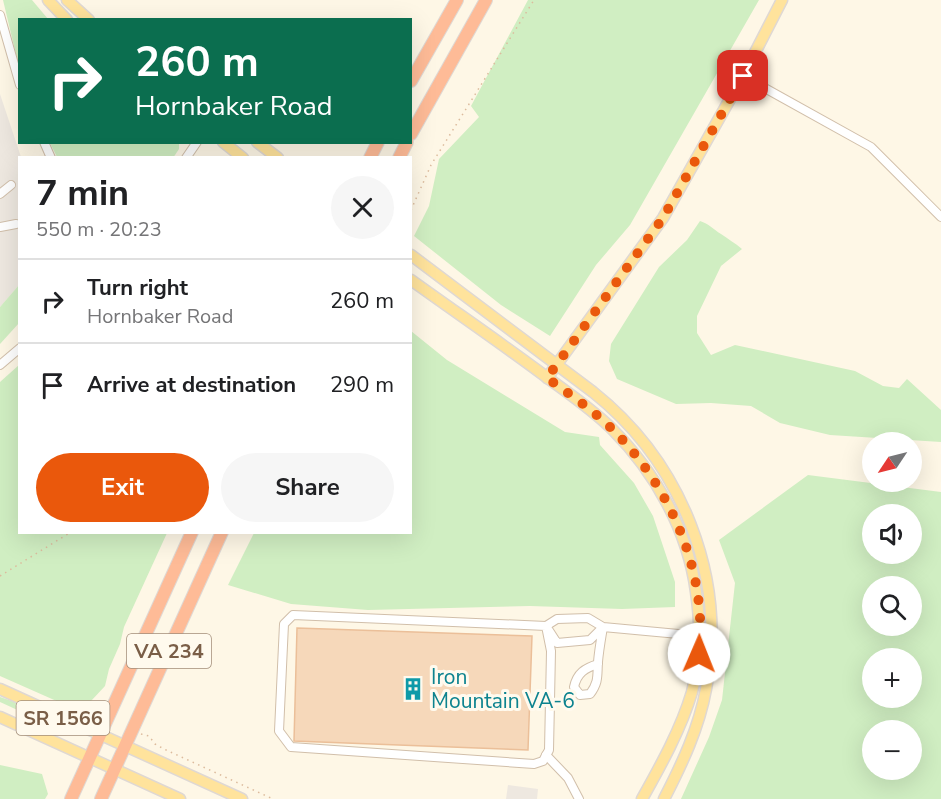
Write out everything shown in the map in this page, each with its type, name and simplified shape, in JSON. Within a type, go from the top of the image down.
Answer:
[{"type":"highway","points":[[412,79],[457,0]]},
{"type":"highway","points":[[412,132],[486,0]]},
{"type":"highway","name":"VA 234","points":[[71,799],[191,534]]},
{"type":"highway","name":"VA 234","points":[[101,799],[221,534]]},
{"type":"main road","points":[[48,0],[65,18]]},
{"type":"main road","points":[[67,0],[87,18]]},
{"type":"main road","points":[[547,378],[663,218],[743,76],[782,0]]},
{"type":"main road","points":[[226,144],[240,156]]},
{"type":"main road","points":[[260,144],[275,156]]},
{"type":"main road","points":[[412,256],[604,401],[648,446],[671,480],[685,508],[700,549],[711,617],[708,681],[690,746],[664,799]]},
{"type":"main road","points":[[412,281],[547,378],[611,428],[642,464],[678,525],[696,588],[700,636],[697,668],[692,692],[673,738],[642,799]]},
{"type":"main road","name":"SR 1566","points":[[0,689],[242,799]]},
{"type":"main road","name":"SR 1566","points":[[0,717],[180,799]]},
{"type":"street","points":[[0,15],[18,78]]},
{"type":"street","points":[[743,76],[872,147],[941,217]]},
{"type":"street","points":[[0,194],[11,185]]},
{"type":"street","points":[[0,227],[16,224]]},
{"type":"street","points":[[0,365],[18,350]]},
{"type":"street","points":[[546,626],[551,651],[549,750],[543,761],[534,764],[291,747],[279,731],[284,624],[293,615],[546,626],[557,619],[588,618],[603,627],[700,636]]},
{"type":"street","points":[[546,626],[557,643],[590,640],[603,627]]},
{"type":"street","points":[[598,663],[603,627]]},
{"type":"street","points":[[546,755],[568,778],[579,799]]},
{"type":"path","points":[[412,208],[431,165],[534,0]]},
{"type":"path","points":[[0,576],[68,534]]},
{"type":"path","points":[[89,712],[107,720]]},
{"type":"path","points":[[133,731],[149,736],[155,744],[164,749],[273,799]]},
{"type":"shaded area","points":[[0,94],[21,156],[18,156],[18,286],[0,307]]},
{"type":"shaded area","points":[[508,785],[538,789],[537,799],[506,799]]},
{"type":"green space","points":[[3,0],[32,0],[47,18],[18,18],[18,63]]},
{"type":"green space","points":[[528,0],[759,0],[630,225],[596,265],[550,336],[501,305],[414,236],[429,206],[439,159],[479,117],[471,106]]},
{"type":"green space","points":[[50,144],[179,144],[179,149],[174,156],[56,156]]},
{"type":"green space","points":[[700,221],[742,249],[721,266],[697,316],[697,333],[711,355],[735,345],[855,371],[883,386],[899,388],[907,379],[941,410],[941,442],[922,441],[922,432],[862,432],[862,437],[830,435],[780,423],[751,406],[711,403],[676,404],[617,379],[609,361],[611,344],[659,267],[687,240]]},
{"type":"green space","points":[[18,286],[18,324],[0,344],[0,307]]},
{"type":"green space","points":[[412,332],[447,360],[565,432],[599,437],[600,445],[634,483],[653,516],[675,582],[675,607],[622,609],[530,606],[368,610],[291,604],[228,585],[254,534],[412,534]]},
{"type":"green space","points":[[18,366],[18,534],[167,534],[124,627],[105,686],[91,701],[78,707],[70,707],[0,676],[0,382]]},
{"type":"green space","points":[[808,475],[862,482],[862,492],[922,492],[922,490],[941,492],[941,799],[681,799],[709,737],[722,700],[735,583],[719,540]]},
{"type":"green space","points":[[0,697],[80,733],[72,735],[0,702]]},
{"type":"green space","points":[[0,765],[42,774],[48,794],[45,799],[0,799]]},
{"type":"building","name":"Iron Mountain VA-6","points":[[297,628],[532,636],[528,750],[294,741]]},
{"type":"place","name":"Iron Mountain VA-6","points":[[413,689]]},
{"type":"route","points":[[699,654],[699,613],[696,588],[686,548],[667,503],[626,443],[594,412],[547,378],[663,218],[743,76]]}]
